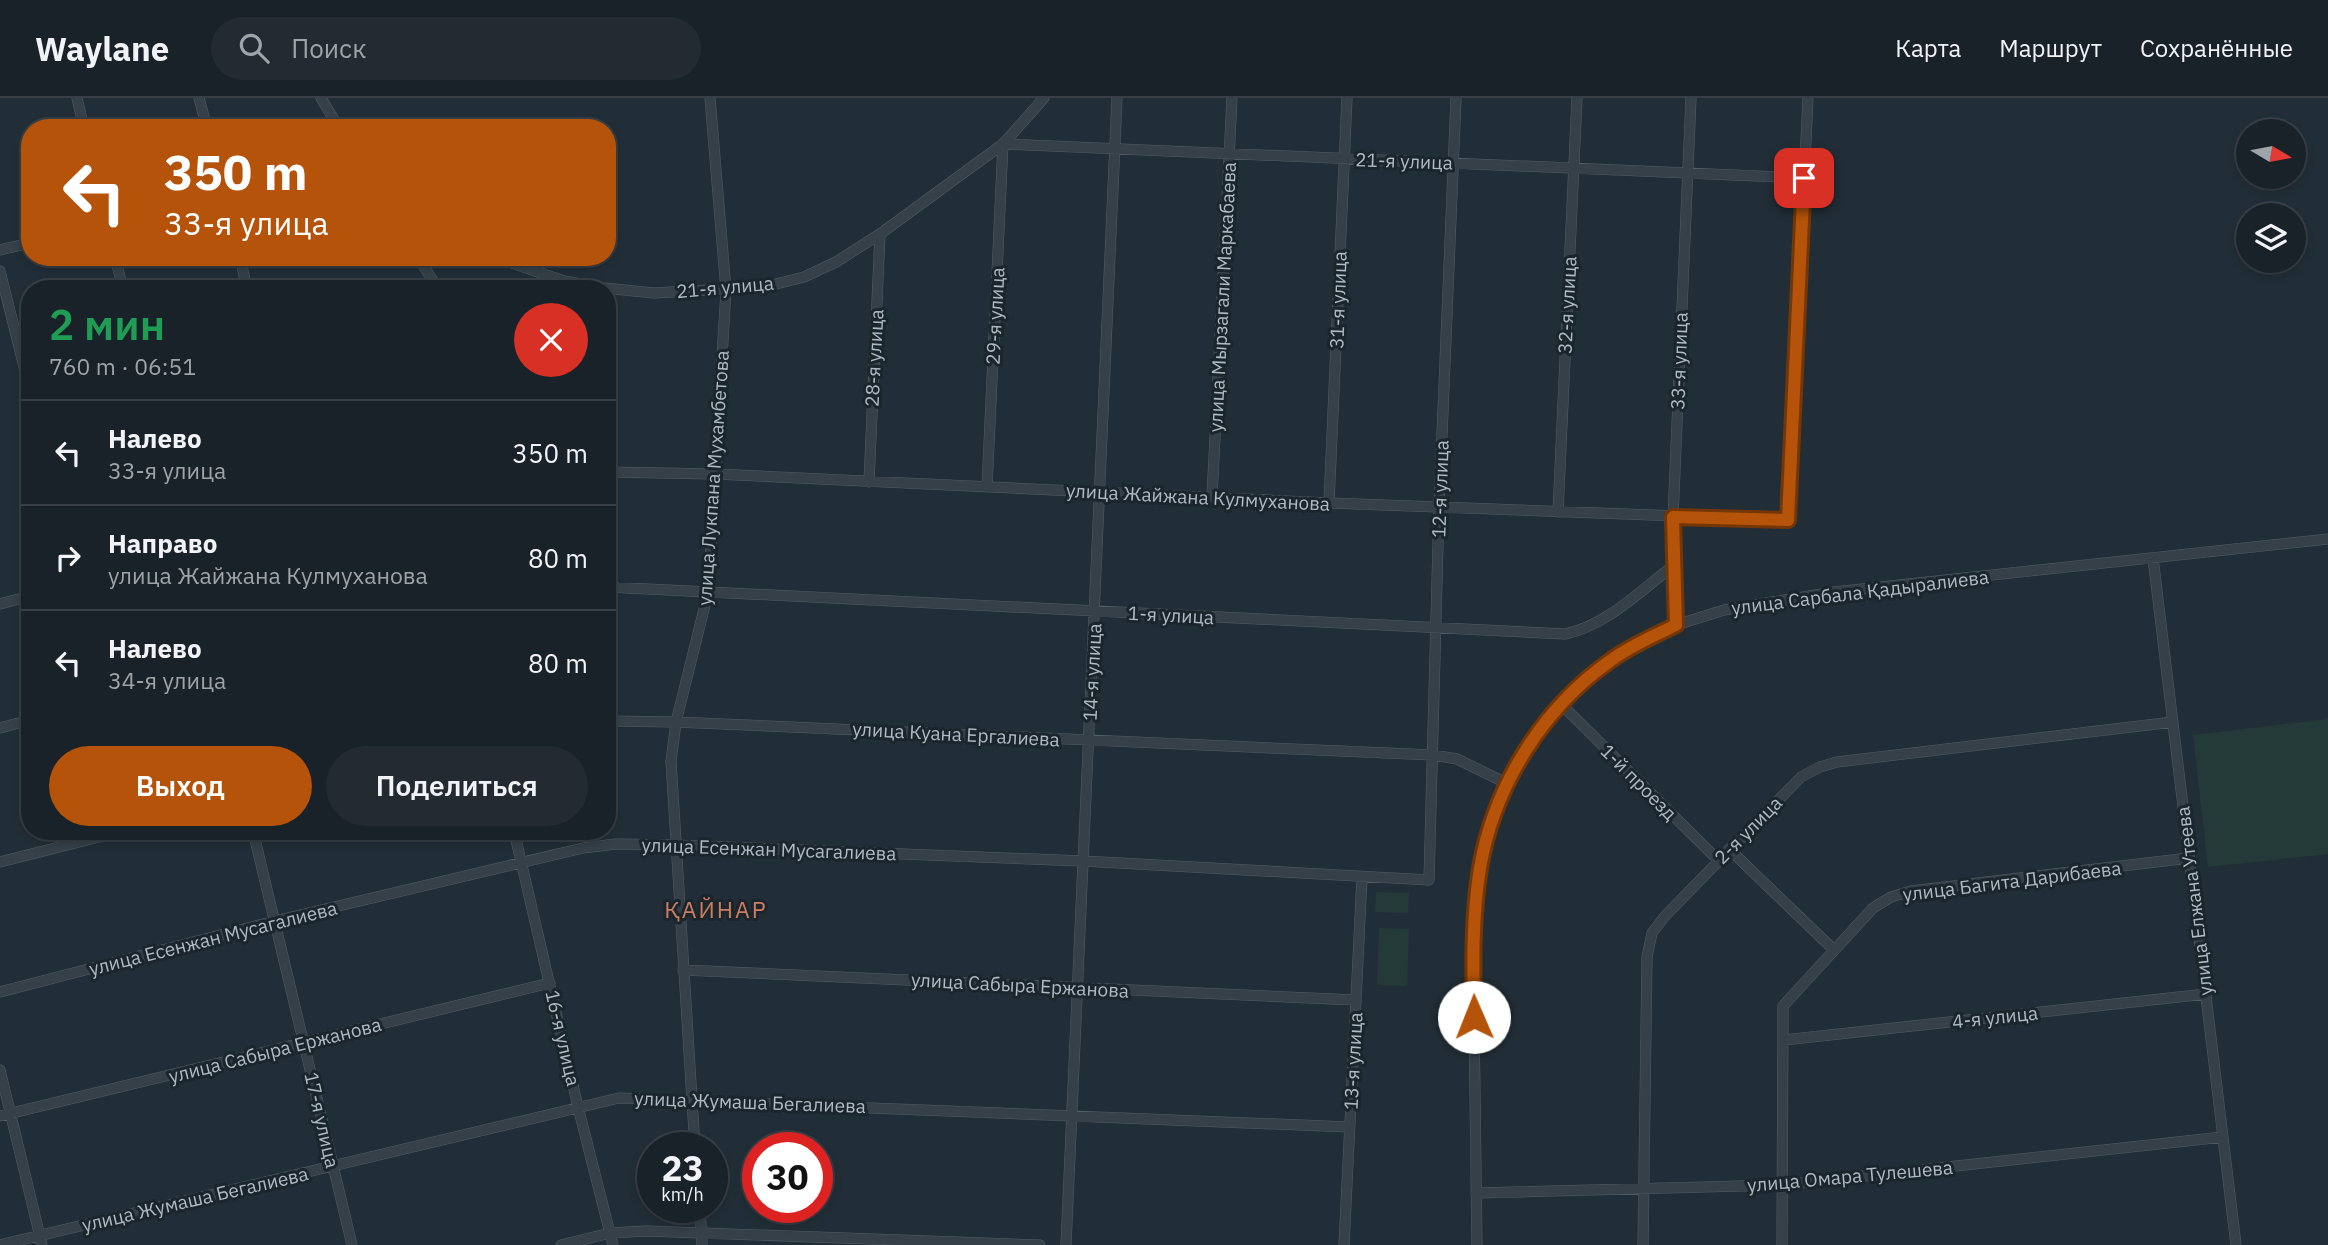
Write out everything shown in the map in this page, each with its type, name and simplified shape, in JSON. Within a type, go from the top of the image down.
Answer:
[{"type":"street","points":[[77,98],[82,119]]},
{"type":"street","points":[[200,98],[205,119]]},
{"type":"street","points":[[321,98],[334,119]]},
{"type":"street","name":"улица Лукпана Мухамбетова","points":[[694,1132],[671,761],[676,722],[708,593],[726,290],[710,98]]},
{"type":"street","name":"21-я улица","points":[[616,289],[654,293],[726,290],[764,287],[804,277],[836,262],[880,234],[1003,144],[1044,98]]},
{"type":"street","name":"14-я улица","points":[[1066,1245],[1117,98]]},
{"type":"street","name":"улица Мырзагали Маркабаева","points":[[1212,497],[1232,98]]},
{"type":"street","name":"31-я улица","points":[[1329,503],[1347,98]]},
{"type":"street","name":"12-я улица","points":[[1429,880],[1439,507],[1456,98]]},
{"type":"street","name":"32-я улица","points":[[1558,512],[1577,98]]},
{"type":"street","name":"33-я улица","points":[[1676,625],[1672,566],[1673,517],[1690,98]]},
{"type":"street","points":[[1804,178],[1808,98]]},
{"type":"street","name":"21-я улица","points":[[1003,144],[1804,178]]},
{"type":"street","name":"29-я улица","points":[[987,487],[1003,144]]},
{"type":"street","name":"улица Жайжана Кулмуханова","points":[[616,472],[715,474],[1329,503],[1788,520],[1804,178]]},
{"type":"street","name":"28-я улица","points":[[869,482],[880,234]]},
{"type":"street","points":[[0,250],[21,245]]},
{"type":"street","name":"21-я улица","points":[[520,266],[561,280]]},
{"type":"street","points":[[0,271],[21,355]]},
{"type":"street","name":"улица Сарбала Қадыралиева","points":[[1477,1245],[1473,941],[1480,867],[1489,831],[1508,784],[1530,743],[1560,703],[1612,659],[1676,625],[1724,610],[1834,592],[2328,539]]},
{"type":"street","name":"улица Елжана Утеева","points":[[2153,558],[2236,1245]]},
{"type":"street","name":"1-я улица","points":[[616,587],[1565,634],[1583,631],[1599,622],[1672,566]]},
{"type":"street","points":[[0,604],[21,598]]},
{"type":"street","name":"1-й проезд","points":[[1560,703],[1718,860]]},
{"type":"street","name":"улица Куана Ергалиева","points":[[616,721],[1433,755],[1457,759],[1508,784]]},
{"type":"street","points":[[0,728],[21,722]]},
{"type":"street","name":"2-я улица","points":[[1643,1245],[1647,957],[1652,933],[1718,860],[1801,777],[1837,762],[2173,722]]},
{"type":"street","points":[[0,862],[87,840]]},
{"type":"street","name":"17-я улица","points":[[255,840],[352,1245]]},
{"type":"street","name":"16-я улица","points":[[516,840],[613,1245]]},
{"type":"street","name":"улица Есенжан Мусагалиева","points":[[0,992],[275,921],[583,848],[616,844],[1083,861],[1429,880]]},
{"type":"street","points":[[1729,849],[1833,950]]},
{"type":"street","name":"улица Багита Дарибаева","points":[[1782,1245],[1783,1006],[1873,908],[1891,897],[1911,891],[2189,858]]},
{"type":"street","name":"13-я улица","points":[[1343,1245],[1362,877]]},
{"type":"street","name":"улица Сабыра Ержанова","points":[[683,970],[1356,1000]]},
{"type":"street","name":"улица Сабыра Ержанова","points":[[5,1114],[550,983]]},
{"type":"street","name":"4-я улица","points":[[1784,1040],[2206,994]]},
{"type":"street","points":[[0,1070],[5,1114],[41,1240]]},
{"type":"street","name":"улица Жумаша Бегалиева","points":[[0,1245],[41,1240],[333,1166],[620,1098],[1349,1127]]},
{"type":"street","name":"улица Омара Тулешева","points":[[1476,1193],[1782,1185],[2223,1138]]},
{"type":"street","points":[[701,1223],[702,1245]]},
{"type":"street","points":[[561,1245],[610,1233],[702,1232],[1040,1245]]},
{"type":"green space","points":[[2328,719],[2328,854],[2208,867],[2193,735]]},
{"type":"green space","points":[[1376,892],[1409,893],[1408,913],[1375,912]]},
{"type":"green space","points":[[1379,928],[1409,929],[1407,986],[1377,985]]},
{"type":"district","name":"ҚАЙНАР","points":[[716,909]]},
{"type":"route","points":[[1474,1017],[1473,941],[1480,867],[1489,831],[1508,784],[1530,743],[1560,703],[1582,682],[1612,659],[1676,625],[1672,566],[1673,517],[1788,520],[1804,178]]}]
